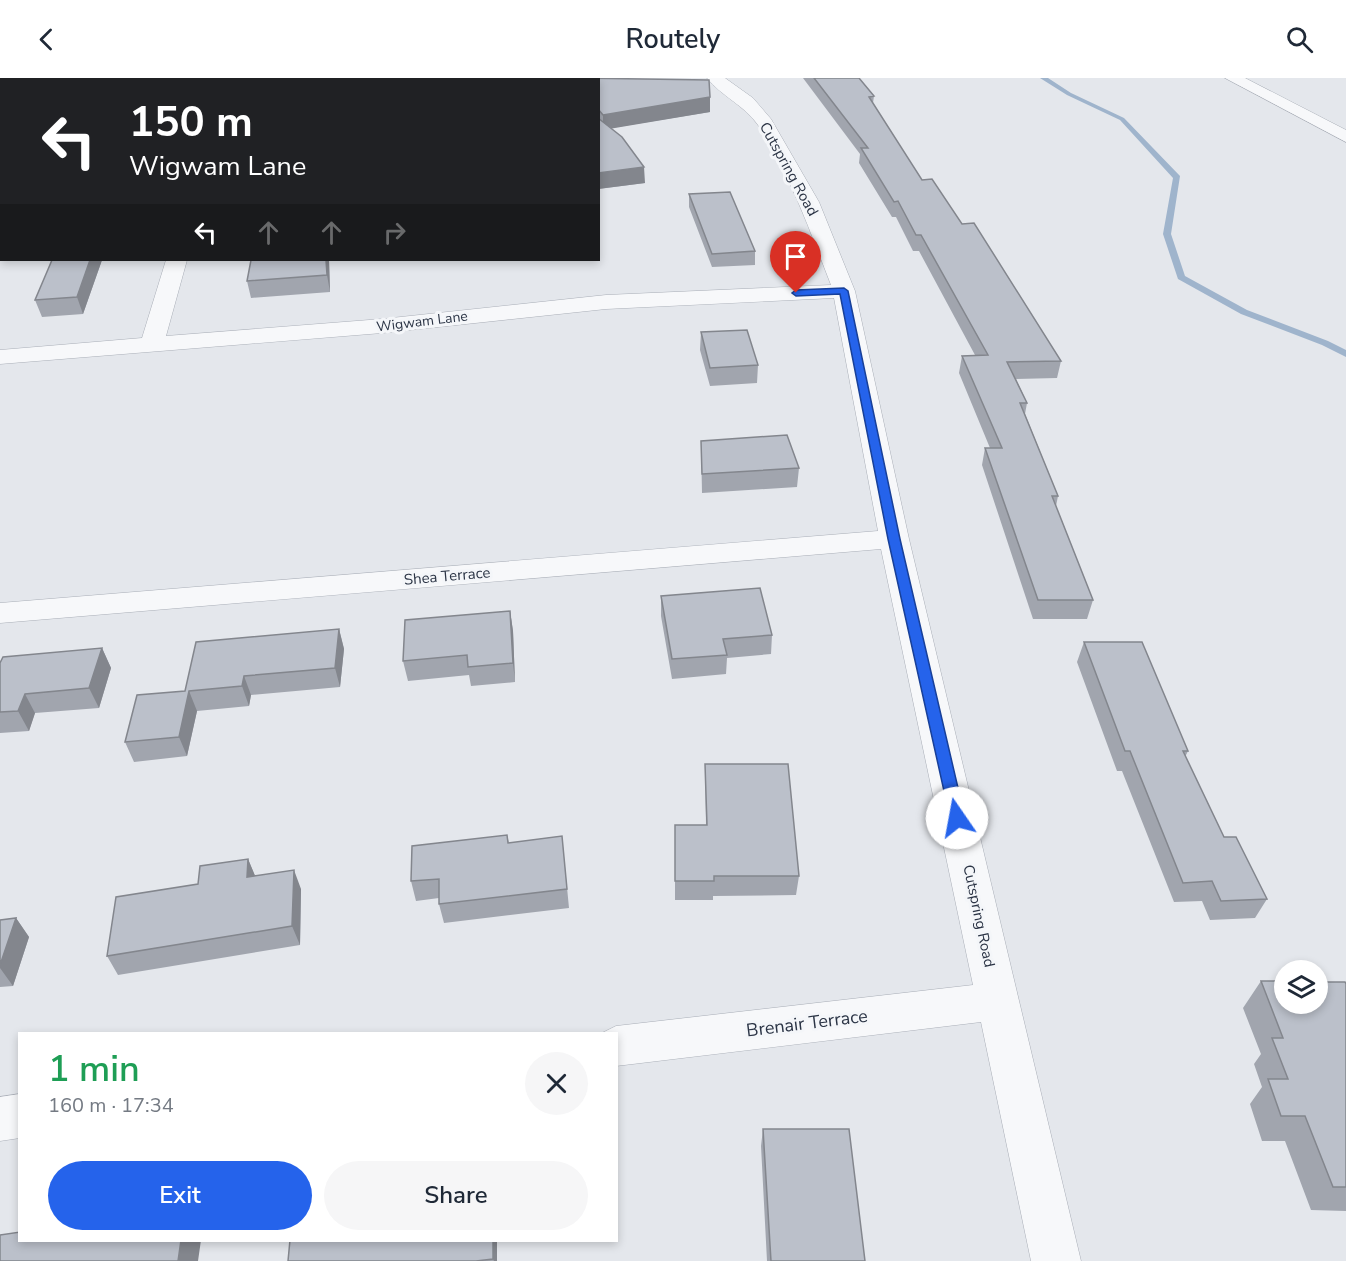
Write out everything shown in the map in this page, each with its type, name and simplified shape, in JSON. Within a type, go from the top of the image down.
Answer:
[{"type":"street","name":"Cutspring Road","points":[[715,78],[747,102],[765,123],[809,202],[844,291],[894,539],[1056,1261]]},
{"type":"street","points":[[1233,78],[1346,137]]},
{"type":"street","points":[[152,344],[176,261]]},
{"type":"street","name":"Wigwam Lane","points":[[0,357],[382,326],[606,302],[844,291]]},
{"type":"street","name":"Shea Terrace","points":[[0,613],[894,539]]},
{"type":"street","name":"Brenair Terrace","points":[[618,1046],[998,1001]]},
{"type":"street","points":[[0,1119],[18,1116]]},
{"type":"building","points":[[600,78],[709,80],[710,97],[603,115],[600,111]]},
{"type":"building","points":[[814,78],[859,78],[874,96],[869,97],[922,180],[932,179],[962,224],[974,223],[1061,361],[1007,362],[1027,403],[1020,403],[1058,496],[1052,496],[1093,600],[1038,600],[985,448],[1002,448],[962,356],[988,355],[921,235],[916,235],[898,201],[894,202],[861,148],[868,148]]},
{"type":"building","points":[[600,120],[622,137],[644,167],[600,173]]},
{"type":"building","points":[[730,192],[755,251],[712,254],[689,194]]},
{"type":"building","points":[[52,261],[90,261],[77,297],[35,300]]},
{"type":"building","points":[[251,261],[326,261],[327,275],[247,281]]},
{"type":"building","points":[[747,330],[758,365],[710,368],[701,332]]},
{"type":"building","points":[[787,435],[799,468],[702,474],[701,441]]},
{"type":"building","points":[[760,588],[772,635],[723,639],[727,655],[672,659],[661,596]]},
{"type":"building","points":[[510,611],[513,663],[468,667],[467,655],[403,661],[405,620]]},
{"type":"building","points":[[339,629],[335,668],[244,676],[242,686],[189,691],[179,737],[125,742],[137,695],[185,691],[196,642]]},
{"type":"building","points":[[1084,642],[1142,642],[1188,751],[1183,751],[1224,837],[1236,837],[1267,899],[1221,901],[1212,881],[1183,883],[1130,751],[1125,751]]},
{"type":"building","points":[[102,648],[89,688],[25,694],[18,711],[0,712],[0,663],[3,657]]},
{"type":"building","points":[[705,764],[788,764],[799,876],[714,876],[714,881],[675,881],[675,825],[707,825]]},
{"type":"building","points":[[507,835],[508,843],[562,836],[567,889],[439,904],[439,879],[411,881],[412,846]]},
{"type":"building","points":[[248,859],[247,877],[294,870],[292,926],[107,956],[116,897],[198,884],[200,866]]},
{"type":"building","points":[[16,918],[0,965],[0,920]]},
{"type":"building","points":[[1261,981],[1274,981],[1274,1014],[1328,1014],[1328,982],[1345,982],[1346,1187],[1333,1187],[1305,1116],[1281,1116],[1268,1079],[1288,1079],[1272,1038],[1283,1038]]},
{"type":"building","points":[[763,1129],[849,1129],[865,1261],[771,1261]]},
{"type":"building","points":[[18,1232],[18,1242],[181,1242],[178,1261],[0,1261],[0,1235]]},
{"type":"building","points":[[290,1242],[493,1242],[493,1259],[476,1261],[288,1261]]},
{"type":"waterway","points":[[1043,78],[1069,94],[1122,119],[1177,178],[1167,234],[1181,277],[1244,312],[1325,343],[1346,354]]},
{"type":"route","points":[[796,293],[844,291],[894,539],[957,818]]}]
